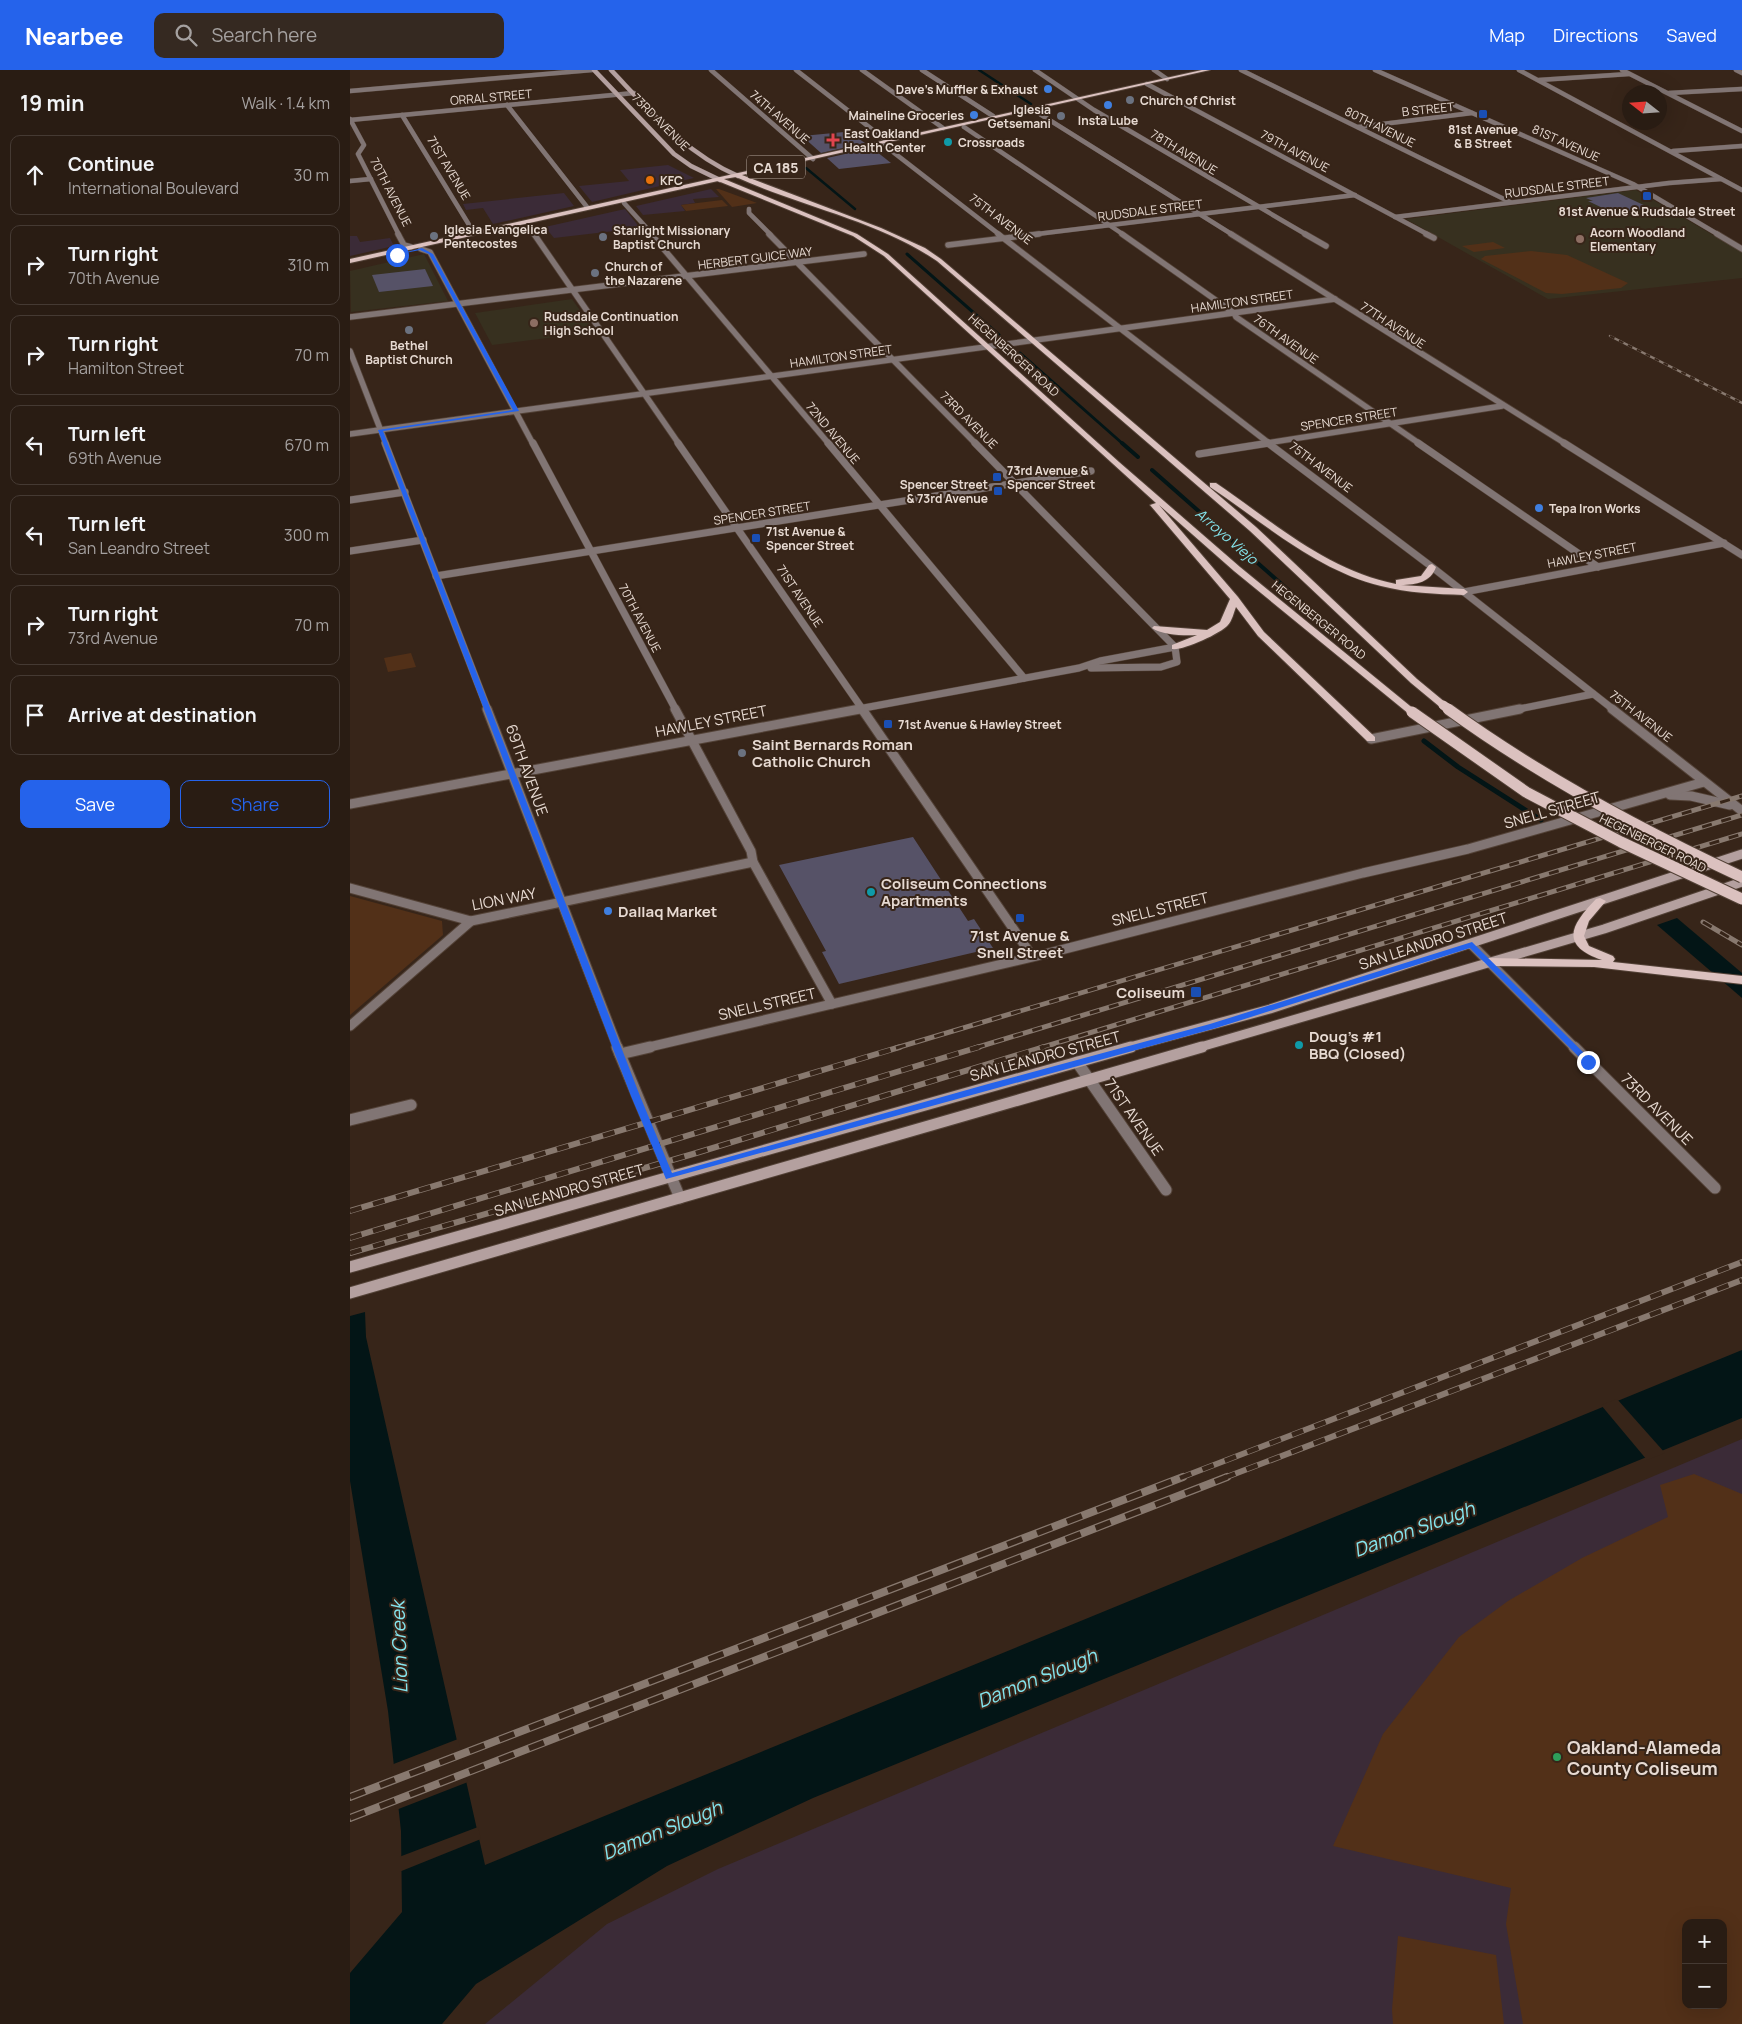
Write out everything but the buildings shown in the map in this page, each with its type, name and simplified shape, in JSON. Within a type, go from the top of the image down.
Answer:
[{"type":"main road","name":"73RD AVENUE","points":[[593,70],[674,154],[691,166],[720,180]]},
{"type":"main road","name":"73RD AVENUE","points":[[611,70],[689,149],[712,165],[738,176]]},
{"type":"main road","name":"CA 185","points":[[886,143],[994,116],[1208,70]]},
{"type":"main road","name":"CA 185","points":[[350,261],[1073,103],[1079,99]]},
{"type":"main road","name":"HEGENBERGER ROAD","points":[[738,176],[879,229],[923,249],[1254,529],[1414,681],[1443,705],[1516,757],[1557,782],[1640,828],[1742,877]]},
{"type":"main road","name":"HEGENBERGER ROAD","points":[[720,180],[834,226],[872,244],[1236,569],[1448,739],[1526,792],[1621,842],[1742,899]]},
{"type":"main road","name":"CA 185","points":[[350,265],[529,226],[635,199]]},
{"type":"main road","points":[[1170,458],[1318,557],[1369,580],[1416,589],[1464,592]]},
{"type":"main road","points":[[1119,466],[1235,599],[1261,634],[1371,739]]},
{"type":"main road","points":[[1369,580],[1409,582],[1427,576],[1432,567]]},
{"type":"main road","points":[[1176,647],[1224,624],[1235,599]]},
{"type":"main road","points":[[1157,628],[1188,632],[1212,631]]},
{"type":"main road","name":"SAN LEANDRO STREET","points":[[350,1267],[1270,1009],[1472,945],[1742,854]]},
{"type":"main road","points":[[350,1293],[1577,937],[1742,882]]},
{"type":"main road","points":[[1600,902],[1576,931],[1577,937],[1586,949],[1595,955],[1646,967]]},
{"type":"main road","points":[[1489,962],[1576,962],[1646,967],[1742,980]]},
{"type":"street","points":[[350,91],[593,70]]},
{"type":"street","name":"74TH AVENUE","points":[[711,70],[813,159]]},
{"type":"street","name":"75TH AVENUE","points":[[796,70],[1268,443],[1432,567],[1739,808]]},
{"type":"street","points":[[862,70],[943,128]]},
{"type":"street","points":[[922,70],[994,116]]},
{"type":"street","name":"78TH AVENUE","points":[[1035,70],[1079,99],[1259,208],[1326,246]]},
{"type":"street","points":[[1154,70],[1167,79]]},
{"type":"street","name":"80TH AVENUE","points":[[1241,70],[1511,202]]},
{"type":"street","name":"81ST AVENUE","points":[[1375,70],[1638,187],[1742,249]]},
{"type":"street","points":[[1519,70],[1742,190]]},
{"type":"street","points":[[1622,70],[1742,130]]},
{"type":"street","points":[[1736,70],[1742,73]]},
{"type":"street","points":[[1538,80],[1630,74]]},
{"type":"street","name":"79TH AVENUE","points":[[1147,84],[1434,238]]},
{"type":"street","points":[[1668,93],[1742,89]]},
{"type":"street","name":"ORRAL STREET","points":[[350,119],[634,94]]},
{"type":"street","points":[[507,105],[587,208]]},
{"type":"street","name":"77TH AVENUE","points":[[1035,111],[1502,406],[1742,554]]},
{"type":"street","name":"B STREET","points":[[1357,127],[1472,113]]},
{"type":"street","name":"71ST AVENUE","points":[[402,115],[474,233]]},
{"type":"street","name":"70TH AVENUE","points":[[350,119],[364,145],[358,154],[404,245],[411,247]]},
{"type":"street","name":"76TH AVENUE","points":[[964,127],[1598,567]]},
{"type":"street","points":[[1672,152],[1742,146]]},
{"type":"street","points":[[350,153],[358,154]]},
{"type":"street","points":[[350,181],[371,179]]},
{"type":"street","name":"RUDSDALE STREET","points":[[1395,217],[1638,187],[1721,179]]},
{"type":"street","name":"RUDSDALE STREET","points":[[948,244],[1356,195]]},
{"type":"street","name":"72ND AVENUE","points":[[624,203],[689,276],[1024,678]]},
{"type":"street","name":"73RD AVENUE","points":[[749,209],[749,213],[892,360],[1176,647]]},
{"type":"street","name":"71ST AVENUE","points":[[529,226],[646,393],[1032,956]]},
{"type":"street","name":"70TH AVENUE","points":[[421,249],[431,254],[751,851],[753,862],[832,1004]]},
{"type":"street","name":"HERBERT GUICE WAY","points":[[350,317],[864,254]]},
{"type":"street","name":"HAMILTON STREET","points":[[350,434],[1335,299]]},
{"type":"street","name":"69TH AVENUE","points":[[350,351],[620,1054],[680,1198]]},
{"type":"street","name":"SPENCER STREET","points":[[1199,454],[1502,406]]},
{"type":"street","name":"SPENCER STREET","points":[[436,576],[1091,471]]},
{"type":"street","points":[[350,500],[405,492]]},
{"type":"street","points":[[350,551],[423,540]]},
{"type":"street","name":"HAWLEY STREET","points":[[1464,592],[1724,543]]},
{"type":"street","name":"HAWLEY STREET","points":[[350,804],[861,707],[1079,668],[1100,661],[1176,647],[1177,662],[1171,665],[1160,667],[1079,668]]},
{"type":"street","points":[[1371,739],[1592,694]]},
{"type":"street","name":"SNELL STREET","points":[[620,1054],[1032,956],[1354,875],[1500,841],[1704,782]]},
{"type":"street","points":[[1660,795],[1691,796],[1739,808]]},
{"type":"street","name":"LION WAY","points":[[350,888],[471,921],[753,862]]},
{"type":"street","points":[[350,1026],[471,921]]},
{"type":"street","name":"73RD AVENUE","points":[[1472,945],[1715,1188]]},
{"type":"street","name":"71ST AVENUE","points":[[1077,1062],[1166,1190]]},
{"type":"street","points":[[350,1120],[411,1105]]},
{"type":"shaded area","points":[[668,165],[694,178],[592,202],[579,186],[629,181],[620,170]]},
{"type":"shaded area","points":[[711,189],[719,197],[693,199],[695,203],[681,205],[685,211],[643,215],[636,206]]},
{"type":"shaded area","points":[[716,189],[719,189],[757,203],[732,207]]},
{"type":"shaded area","name":"Acorn Woodland Elementary","points":[[1636,190],[1742,252],[1742,278],[1548,299],[1406,219]]},
{"type":"shaded area","points":[[564,193],[574,206],[493,224],[483,208],[466,210],[463,204]]},
{"type":"shaded area","points":[[722,200],[728,206],[686,211],[681,205]]},
{"type":"shaded area","points":[[625,209],[640,228],[554,238],[545,227]]},
{"type":"shaded area","points":[[350,236],[357,236],[360,242],[390,238],[394,246],[350,256]]},
{"type":"shaded area","points":[[1493,242],[1505,248],[1474,252],[1462,246]]},
{"type":"shaded area","points":[[1531,251],[1567,255],[1628,283],[1621,288],[1562,294],[1546,293],[1481,259],[1485,256]]},
{"type":"shaded area","points":[[424,254],[448,301],[351,312],[350,271]]},
{"type":"shaded area","name":"Rudsdale Continuation High School","points":[[572,299],[595,332],[492,345],[475,313]]},
{"type":"shaded area","points":[[411,653],[416,667],[388,672],[384,658]]},
{"type":"shaded area","points":[[350,896],[442,921],[443,935],[350,1015]]},
{"type":"shaded area","points":[[1742,1439],[1742,2024],[485,2024],[607,1924],[718,1869]]},
{"type":"shaded area","name":"Oakland-Alameda County Coliseum","points":[[1694,1474],[1742,1494],[1742,2024],[1523,2024],[1506,1924],[1511,1888],[1333,1846],[1383,1734],[1459,1637],[1508,1601],[1582,1558],[1668,1517],[1660,1485]]},
{"type":"shaded area","points":[[1398,1936],[1496,1955],[1504,2024],[1393,2024],[1392,2010]]},
{"type":"water","points":[[1677,918],[1742,973],[1742,998],[1657,925]]},
{"type":"water","points":[[365,1312],[366,1337],[485,1865],[1742,1350],[1742,1418],[813,1798],[667,1866],[476,1984],[442,2024],[350,2024],[350,1973],[402,1912],[401,1831],[388,1711],[350,1481],[350,1316]]},
{"type":"pier","points":[[1617,1399],[1665,1453],[1647,1460],[1601,1405]]},
{"type":"pier","points":[[458,1739],[468,1782],[396,1810],[391,1765]]},
{"type":"pier","points":[[478,1827],[481,1839],[399,1872],[399,1857]]},
{"type":"waterway","name":"Arroyo Viejo","points":[[979,70],[1031,104]]},
{"type":"waterway","name":"Arroyo Viejo","points":[[806,168],[855,209]]},
{"type":"waterway","name":"Arroyo Viejo","points":[[907,254],[999,335]]},
{"type":"waterway","name":"Arroyo Viejo","points":[[1020,353],[1123,444]]},
{"type":"waterway","name":"Arroyo Viejo","points":[[1122,443],[1138,457]]},
{"type":"waterway","name":"Arroyo Viejo","points":[[1152,470],[1303,603]]},
{"type":"waterway","name":"Arroyo Viejo","points":[[1424,741],[1458,767],[1541,820]]},
{"type":"railway","points":[[1610,336],[1742,403]]},
{"type":"railway","points":[[896,1048],[1742,796]]},
{"type":"railway","points":[[975,1048],[1742,815]]},
{"type":"railway","points":[[1040,1048],[1742,834]]},
{"type":"railway","points":[[1703,922],[1742,945]]},
{"type":"railway","points":[[350,1211],[900,1047]]},
{"type":"railway","points":[[350,1238],[979,1047]]},
{"type":"railway","points":[[350,1253],[693,1154],[1044,1047]]},
{"type":"railway","points":[[1180,1478],[1742,1262]]},
{"type":"railway","points":[[1224,1478],[1742,1280]]},
{"type":"railway","points":[[350,1797],[1183,1477]]},
{"type":"railway","points":[[350,1818],[1227,1477]]},
{"type":"place","name":"Dave's Muffler & Exhaust","points":[[1048,89]]},
{"type":"place","name":"Church of Christ","points":[[1130,100]]},
{"type":"place","name":"Insta Lube","points":[[1108,105]]},
{"type":"place","name":"81st Avenue & B Street","points":[[1483,114]]},
{"type":"place","name":"Maineline Groceries","points":[[974,115]]},
{"type":"place","name":"Iglesia Getsemani","points":[[1061,116]]},
{"type":"place","name":"East Oakland Health Center","points":[[833,140]]},
{"type":"place","name":"Crossroads","points":[[948,142]]},
{"type":"place","name":"KFC","points":[[650,180]]},
{"type":"place","name":"81st Avenue & Rudsdale Street","points":[[1647,196]]},
{"type":"place","name":"Iglesia Evangelica Pentecostes","points":[[434,236]]},
{"type":"place","name":"Starlight Missionary Baptist Church","points":[[603,237]]},
{"type":"place","name":"Acorn Woodland Elementary","points":[[1580,239]]},
{"type":"place","name":"Church of the Nazarene","points":[[595,273]]},
{"type":"place","name":"Rudsdale Continuation High School","points":[[534,323]]},
{"type":"place","name":"Bethel Baptist Church","points":[[409,330]]},
{"type":"place","name":"73rd Avenue & Spencer Street","points":[[997,477]]},
{"type":"place","name":"Spencer Street & 73rd Avenue","points":[[998,491]]},
{"type":"place","name":"Tepa Iron Works","points":[[1539,508]]},
{"type":"place","name":"71st Avenue & Spencer Street","points":[[756,538]]},
{"type":"place","name":"71st Avenue & Hawley Street","points":[[888,724]]},
{"type":"place","name":"Saint Bernards Roman Catholic Church","points":[[742,753]]},
{"type":"place","name":"Coliseum Connections Apartments","points":[[871,892]]},
{"type":"place","name":"Dallaq Market","points":[[608,911]]},
{"type":"place","name":"71st Avenue & Snell Street","points":[[1020,918]]},
{"type":"place","name":"Coliseum","points":[[1196,992]]},
{"type":"place","name":"Doug's #1 BBQ (Closed)","points":[[1299,1045]]},
{"type":"place","name":"Oakland-Alameda County Coliseum","points":[[1557,1757]]},
{"type":"route","points":[[397,255],[421,249],[430,252],[516,411],[380,430],[488,707],[511,773],[646,1123],[670,1177],[991,1085],[1213,1026],[1472,945],[1588,1062]]},
{"type":"water label","name":"Damon Slough","points":[[1414,1529]]},
{"type":"water label","name":"Lion Creek","points":[[399,1647]]},
{"type":"water label","name":"Damon Slough","points":[[1037,1678]]},
{"type":"water label","name":"Damon Slough","points":[[662,1830]]}]
